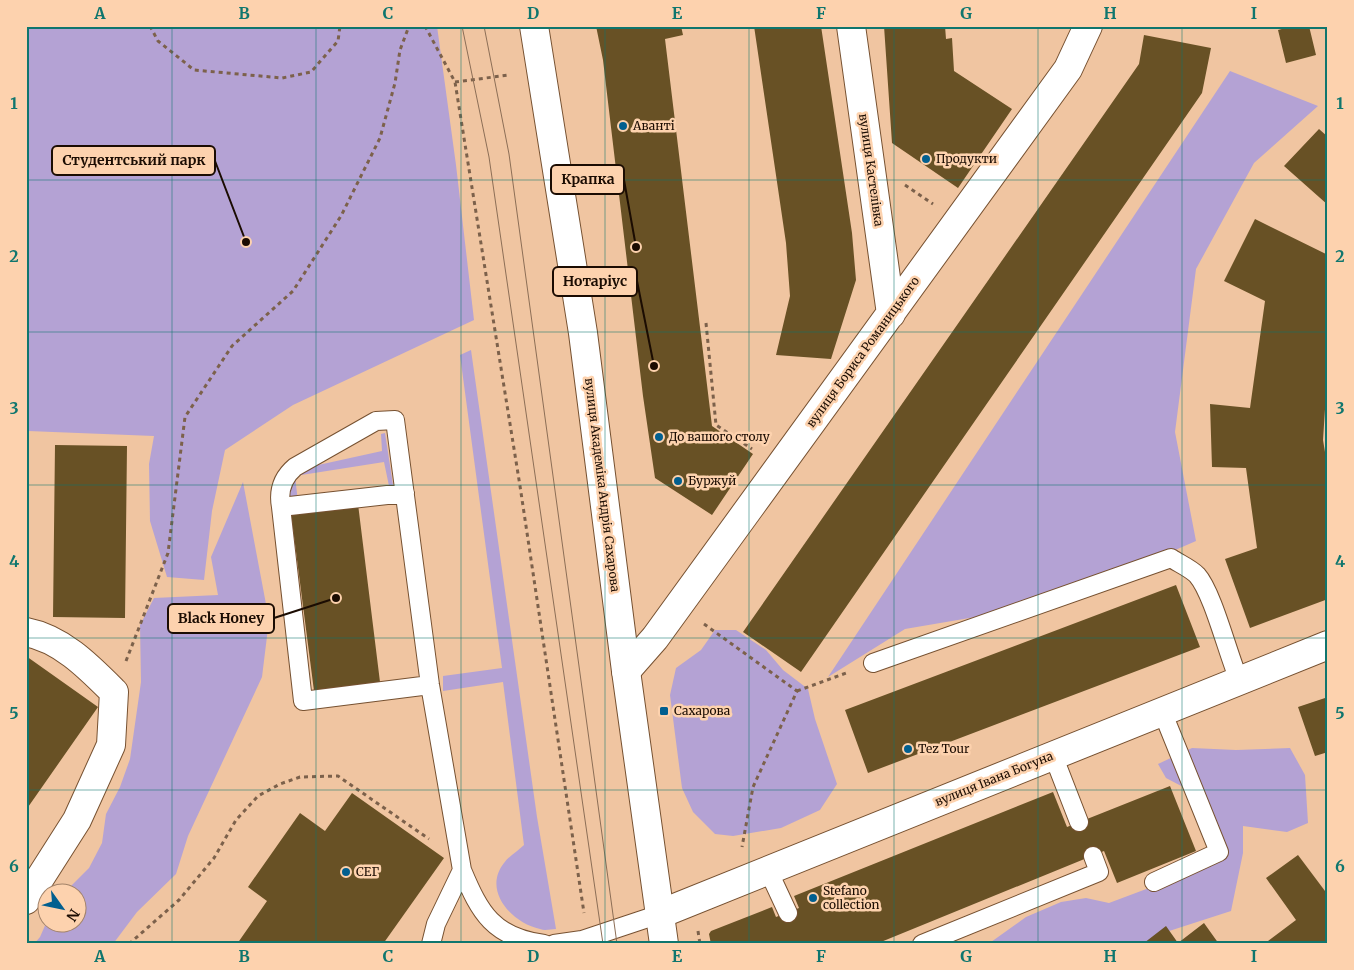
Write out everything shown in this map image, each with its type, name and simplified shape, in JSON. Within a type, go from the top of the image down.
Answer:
[{"type":"street","name":"вулиця Академіка Андрія Сахарова","points":[[534,26],[583,333],[626,671],[664,944]]},
{"type":"street","name":"вулиця Кастелівка","points":[[851,26],[890,314]]},
{"type":"street","name":"вулиця Бориса Романицького","points":[[626,671],[655,638],[1068,69],[1088,26]]},
{"type":"street","points":[[26,632],[39,634],[79,657],[114,692],[111,745],[77,820],[26,900]]},
{"type":"street","name":"вулиця Івана Богуна","points":[[660,914],[1328,645]]},
{"type":"lane","points":[[430,685],[303,701],[281,488],[289,472],[376,421],[395,420],[430,685],[460,873],[477,905],[498,928],[544,944]]},
{"type":"lane","points":[[282,507],[405,493]]},
{"type":"lane","points":[[873,663],[1170,558],[1197,575],[1208,595],[1239,680]]},
{"type":"lane","points":[[1154,882],[1219,852],[1162,711]]},
{"type":"lane","points":[[1052,755],[1079,822]]},
{"type":"lane","points":[[922,944],[1099,872],[1093,856]]},
{"type":"lane","points":[[768,870],[788,913]]},
{"type":"lane","points":[[431,944],[436,924],[460,873]]},
{"type":"lane","points":[[554,944],[588,938],[660,914]]},
{"type":"path","points":[[150,26],[158,41],[194,70],[282,78],[311,72],[338,41],[340,26]]},
{"type":"path","points":[[114,692],[168,553],[185,417],[232,346],[293,291],[341,216],[380,138],[395,82],[400,50],[409,26]]},
{"type":"path","points":[[425,26],[455,82],[520,486],[588,938]]},
{"type":"path","points":[[455,82],[509,75]]},
{"type":"path","points":[[899,181],[938,208]]},
{"type":"path","points":[[706,323],[716,425],[755,451]]},
{"type":"path","points":[[698,620],[797,691]]},
{"type":"path","points":[[740,854],[753,786],[797,691],[873,663]]},
{"type":"path","points":[[129,944],[179,900],[214,858],[236,820],[258,796],[280,784],[300,777],[338,776],[453,855],[460,873]]},
{"type":"shaded area","points":[[26,26],[437,26],[474,320],[293,405],[225,450],[212,511],[204,580],[167,577],[150,521],[149,464],[154,436],[28,431],[26,436]]},
{"type":"shaded area","points":[[1230,71],[1318,106],[1254,163],[1196,269],[1175,432],[1196,541],[1051,604],[905,629],[828,677]]},
{"type":"shaded area","points":[[471,350],[537,817],[556,929],[542,930],[519,920],[503,904],[498,895],[496,884],[498,874],[506,860],[524,845],[503,682],[443,691],[443,676],[502,668],[460,355]]},
{"type":"shaded area","points":[[385,433],[393,485],[389,486],[384,462],[295,476],[298,502],[285,504],[287,478],[300,469],[382,451],[381,434]]},
{"type":"shaded area","points":[[243,482],[269,620],[262,677],[188,836],[176,874],[137,912],[113,944],[34,944],[42,932],[88,932],[88,882],[75,882],[89,868],[102,843],[106,814],[120,787],[130,759],[141,682],[140,625],[154,598],[218,595],[211,557]]},
{"type":"shaded area","points":[[715,630],[736,630],[766,650],[783,670],[808,689],[815,719],[837,784],[820,810],[781,828],[733,836],[715,834],[693,812],[682,788],[670,695],[676,668],[701,650]]},
{"type":"shaded area","points":[[1192,748],[1236,750],[1290,748],[1305,775],[1308,823],[1287,832],[1243,826],[1243,853],[1231,911],[1163,933],[1155,944],[982,944],[991,942],[1026,917],[1061,902],[1086,898],[1109,903],[1149,888],[1214,849],[1187,789],[1166,778],[1158,764]]},
{"type":"building","points":[[596,26],[681,26],[683,35],[665,39],[712,426],[753,454],[712,515],[655,478],[643,396],[603,60]]},
{"type":"building","points":[[754,26],[821,26],[852,233],[856,280],[831,359],[776,355],[790,296],[786,243]]},
{"type":"building","points":[[884,26],[945,26],[946,39],[952,38],[954,71],[1012,109],[958,188],[892,143]]},
{"type":"building","points":[[1293,26],[1309,26],[1316,55],[1286,63],[1278,30]]},
{"type":"building","points":[[1144,35],[1211,48],[1202,93],[801,672],[743,632],[1139,64]]},
{"type":"building","points":[[1319,129],[1328,137],[1328,205],[1284,166]]},
{"type":"building","points":[[1255,219],[1328,255],[1328,363],[1323,440],[1328,470],[1328,599],[1250,628],[1225,559],[1257,548],[1246,468],[1212,467],[1210,404],[1250,408],[1265,301],[1224,281]]},
{"type":"building","points":[[55,445],[127,446],[125,618],[53,617]]},
{"type":"building","points":[[358,504],[380,682],[314,691],[291,513]]},
{"type":"building","points":[[1176,585],[1200,647],[868,773],[845,710]]},
{"type":"building","points":[[26,656],[98,707],[26,810]]},
{"type":"building","points":[[1328,697],[1328,752],[1315,756],[1298,707]]},
{"type":"building","points":[[1170,786],[1196,851],[1117,883],[1104,851],[876,944],[813,944],[812,941],[806,944],[711,944],[709,934],[711,931],[772,907],[776,917],[799,908],[794,896],[1053,792],[1067,827]]},
{"type":"building","name":"СЕГ","points":[[352,793],[444,858],[383,944],[237,944],[267,901],[248,887],[300,813],[325,831]]},
{"type":"building","points":[[1298,855],[1328,895],[1328,944],[1264,944],[1296,920],[1266,878]]},
{"type":"building","points":[[1204,923],[1219,944],[1144,943],[1166,926],[1178,943]]},
{"type":"tram line","points":[[462,26],[489,157],[603,944]]},
{"type":"tram line","points":[[484,26],[509,154],[617,944]]},
{"type":"place","name":"Аванті","points":[[623,126]]},
{"type":"place","name":"Продукти","points":[[926,159]]},
{"type":"place","name":"Студентський парк","points":[[246,242]]},
{"type":"place","name":"Крапка","points":[[636,247]]},
{"type":"place","name":"Нотаріус","points":[[654,366]]},
{"type":"place","name":"До вашого столу","points":[[659,437]]},
{"type":"place","name":"Буржуй","points":[[678,481]]},
{"type":"place","name":"Black Honey","points":[[336,598]]},
{"type":"place","name":"Сахарова","points":[[664,711]]},
{"type":"place","name":"Tez Tour","points":[[908,749]]},
{"type":"place","name":"СЕГ","points":[[346,872]]},
{"type":"place","name":"Stefano collection","points":[[813,898]]}]
